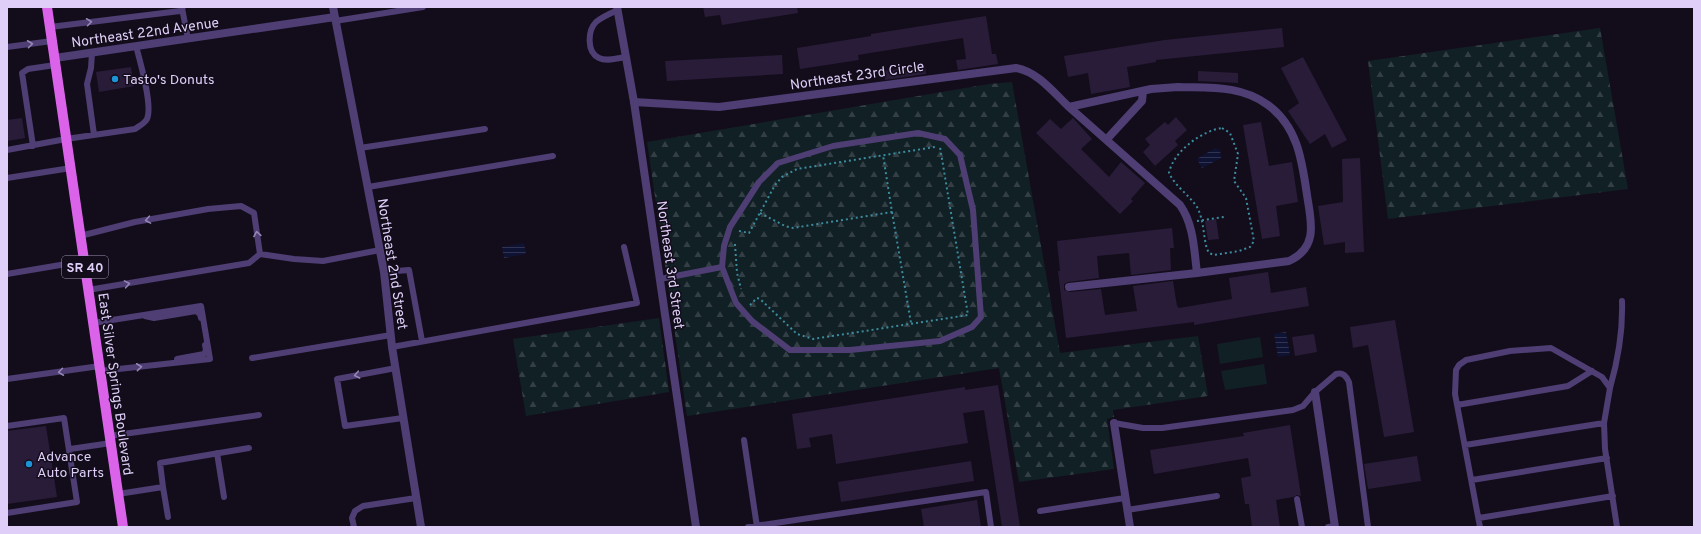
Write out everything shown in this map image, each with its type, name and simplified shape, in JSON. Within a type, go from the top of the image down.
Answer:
[{"type":"main road","name":"East Silver Springs Boulevard","points":[[47,7],[123,527]]},
{"type":"street","name":"Northeast 2nd Street","points":[[333,7],[384,272],[392,347],[421,527]]},
{"type":"street","name":"Northeast 3rd Street","points":[[618,8],[634,102],[696,527]]},
{"type":"street","name":"Northeast 22nd Avenue","points":[[55,62],[92,53],[136,46],[335,19]]},
{"type":"street","name":"Northeast 23rd Circle","points":[[634,102],[719,107],[1016,68],[1024,70],[1040,78],[1069,107],[1180,205],[1186,213],[1191,229],[1197,273]]},
{"type":"street","points":[[1069,107],[1143,91],[1178,87],[1233,89],[1247,93],[1259,99],[1280,115],[1293,134],[1302,157],[1312,227],[1308,241],[1300,254],[1288,261],[1069,287]]},
{"type":"street","points":[[1107,140],[1142,101],[1143,91]]},
{"type":"street","points":[[1315,392],[1333,527]]},
{"type":"street","points":[[1114,424],[1130,527]]},
{"type":"lane","points":[[335,19],[423,7]]},
{"type":"lane","points":[[50,27],[180,11],[183,8],[188,39]]},
{"type":"lane","points":[[618,8],[595,23],[592,28],[589,41],[592,51],[597,58],[608,60],[626,57]]},
{"type":"lane","points":[[7,47],[52,41]]},
{"type":"lane","points":[[7,150],[66,139],[135,129],[143,124],[147,119],[147,95],[136,46]]},
{"type":"lane","points":[[92,53],[91,68],[87,78],[89,105],[94,135]]},
{"type":"lane","points":[[33,146],[22,73],[28,69],[55,62]]},
{"type":"lane","points":[[360,148],[485,129]]},
{"type":"lane","points":[[918,133],[939,137],[945,139],[960,155],[973,210],[981,317],[972,328],[940,341],[850,350],[790,350],[752,321],[736,303],[722,267],[724,246],[730,226],[759,182],[778,162],[833,146],[918,133]]},
{"type":"lane","points":[[368,187],[553,156]]},
{"type":"lane","points":[[7,178],[71,168]]},
{"type":"lane","points":[[80,236],[135,222],[208,209],[241,206],[254,214],[260,254]]},
{"type":"lane","points":[[392,347],[637,303],[624,246]]},
{"type":"lane","points":[[88,290],[249,263],[260,254],[294,259],[324,261],[380,250]]},
{"type":"lane","points":[[7,274],[84,261]]},
{"type":"lane","points":[[660,278],[722,267]]},
{"type":"lane","points":[[384,272],[409,270],[422,341]]},
{"type":"lane","points":[[1618,527],[1607,458],[1604,423],[1610,388],[1616,370],[1622,301]]},
{"type":"lane","points":[[7,379],[210,359],[201,306],[93,323]]},
{"type":"lane","points":[[252,358],[391,335]]},
{"type":"lane","points":[[1480,527],[1455,394],[1456,370],[1459,365],[1466,360],[1510,352],[1551,348],[1602,377],[1610,388]]},
{"type":"lane","points":[[396,368],[337,379],[345,426],[403,418]]},
{"type":"lane","points":[[1457,405],[1568,386],[1592,371]]},
{"type":"lane","points":[[1114,424],[1137,428],[1162,428],[1289,411],[1303,406],[1315,392],[1336,374],[1341,373],[1346,376],[1349,382],[1368,527]]},
{"type":"lane","points":[[70,449],[110,440],[259,415]]},
{"type":"lane","points":[[7,426],[64,418],[77,502],[7,513]]},
{"type":"lane","points":[[1465,445],[1604,423]]},
{"type":"lane","points":[[744,440],[757,526]]},
{"type":"lane","points":[[168,517],[160,463],[249,448]]},
{"type":"lane","points":[[217,453],[224,497]]},
{"type":"lane","points":[[1472,480],[1607,458]]},
{"type":"lane","points":[[118,494],[163,487]]},
{"type":"lane","points":[[748,527],[986,492],[991,527]]},
{"type":"lane","points":[[1127,510],[1217,496]]},
{"type":"lane","points":[[1479,518],[1613,496]]},
{"type":"lane","points":[[354,527],[352,518],[355,511],[363,506],[416,498]]},
{"type":"lane","points":[[1040,511],[1125,498]]},
{"type":"lane","points":[[1297,499],[1302,527]]},
{"type":"path","points":[[1222,128],[1233,137],[1238,154],[1234,182],[1246,198],[1254,241],[1250,247],[1244,250],[1212,254],[1207,249],[1202,220],[1197,207],[1173,180],[1169,173],[1176,158],[1192,142],[1207,133],[1222,128]]},
{"type":"path","points":[[747,302],[750,305],[757,298],[760,299],[793,332],[813,339],[968,315],[939,137]]},
{"type":"path","points":[[737,235],[738,231],[749,233],[776,185],[782,177],[797,168],[940,146]]},
{"type":"path","points":[[883,155],[911,324]]},
{"type":"path","points":[[760,213],[785,226],[793,228],[892,212]]},
{"type":"path","points":[[1196,221],[1224,217]]},
{"type":"path","points":[[736,239],[735,250],[737,272],[742,292]]},
{"type":"green space","points":[[1600,28],[1628,189],[1388,219],[1368,61]]},
{"type":"green space","points":[[1012,82],[1060,353],[1198,336],[1208,396],[1113,410],[1114,417],[1107,419],[1114,469],[1019,482],[999,368],[687,416],[647,142],[989,84]]},
{"type":"green space","points":[[659,318],[669,392],[526,416],[513,339]]},
{"type":"green space","points":[[1260,337],[1263,357],[1220,364],[1217,344]]},
{"type":"green space","points":[[1264,364],[1267,384],[1225,390],[1221,371]]},
{"type":"shaded area","points":[[1215,148],[1220,150],[1221,158],[1202,168],[1197,159]]},
{"type":"shaded area","points":[[524,243],[526,254],[504,258],[502,247]]},
{"type":"shaded area","points":[[1286,332],[1290,355],[1278,357],[1274,334]]},
{"type":"building","points":[[703,7],[797,7],[798,13],[722,25],[720,15],[705,17]]},
{"type":"building","points":[[986,16],[992,54],[996,54],[998,64],[958,70],[956,60],[966,59],[963,38],[858,55],[859,60],[800,69],[797,48],[871,36],[871,34]]},
{"type":"building","points":[[1282,28],[1284,47],[1156,60],[1156,62],[1127,67],[1130,87],[1091,94],[1088,73],[1068,77],[1064,56],[1165,40]]},
{"type":"building","points":[[782,55],[783,74],[667,81],[665,61]]},
{"type":"building","points":[[1303,57],[1347,140],[1332,148],[1325,134],[1310,144],[1288,111],[1299,103],[1281,68]]},
{"type":"building","points":[[925,65],[926,74],[885,80],[884,71]]},
{"type":"building","name":"Tasto's Donuts","points":[[131,67],[134,86],[99,92],[96,72]]},
{"type":"building","points":[[1198,71],[1238,73],[1238,83],[1198,81]]},
{"type":"building","points":[[1176,117],[1187,130],[1175,141],[1178,145],[1155,166],[1143,152],[1150,145],[1145,139],[1165,122],[1168,125]]},
{"type":"building","points":[[22,118],[25,138],[7,141],[7,120]]},
{"type":"building","points":[[1073,118],[1092,139],[1081,149],[1109,177],[1121,162],[1145,183],[1131,199],[1133,201],[1120,214],[1036,133],[1050,119],[1061,129]]},
{"type":"building","points":[[1261,122],[1269,166],[1292,162],[1298,202],[1276,206],[1280,236],[1262,239],[1243,125]]},
{"type":"building","points":[[1360,158],[1364,252],[1345,253],[1345,242],[1324,245],[1318,206],[1343,202],[1342,159]]},
{"type":"building","points":[[1216,219],[1219,239],[1208,240],[1205,221]]},
{"type":"building","points":[[1172,228],[1174,248],[1170,248],[1171,270],[1131,275],[1129,253],[1097,256],[1099,278],[1068,282],[1064,284],[1064,290],[1070,292],[1101,289],[1105,315],[1137,311],[1133,286],[1173,281],[1177,306],[1179,308],[1232,299],[1229,278],[1268,272],[1271,293],[1306,287],[1309,306],[1194,325],[1194,322],[1066,338],[1058,271],[1060,271],[1057,241]]},
{"type":"building","points":[[1395,320],[1414,432],[1384,437],[1368,345],[1353,348],[1350,327]]},
{"type":"building","points":[[1314,334],[1317,352],[1295,356],[1292,337]]},
{"type":"building","points":[[998,385],[1020,527],[1002,527],[984,410],[963,413],[968,443],[836,464],[832,434],[809,438],[811,447],[797,449],[792,414],[965,387],[965,390]]},
{"type":"building","points":[[1290,425],[1301,496],[1297,495],[1276,500],[1280,527],[1252,527],[1249,504],[1245,504],[1241,478],[1251,476],[1248,458],[1154,474],[1150,450],[1244,436],[1243,433]]},
{"type":"building","name":"Advance Auto Parts","points":[[46,426],[57,497],[7,504],[7,431]]},
{"type":"building","points":[[1417,456],[1421,481],[1368,489],[1364,464]]},
{"type":"building","points":[[971,461],[974,481],[841,502],[838,482]]},
{"type":"building","points":[[977,500],[981,527],[924,527],[921,509]]},
{"type":"place","name":"Tasto's Donuts","points":[[115,79]]},
{"type":"place","name":"Advance Auto Parts","points":[[29,464]]}]
